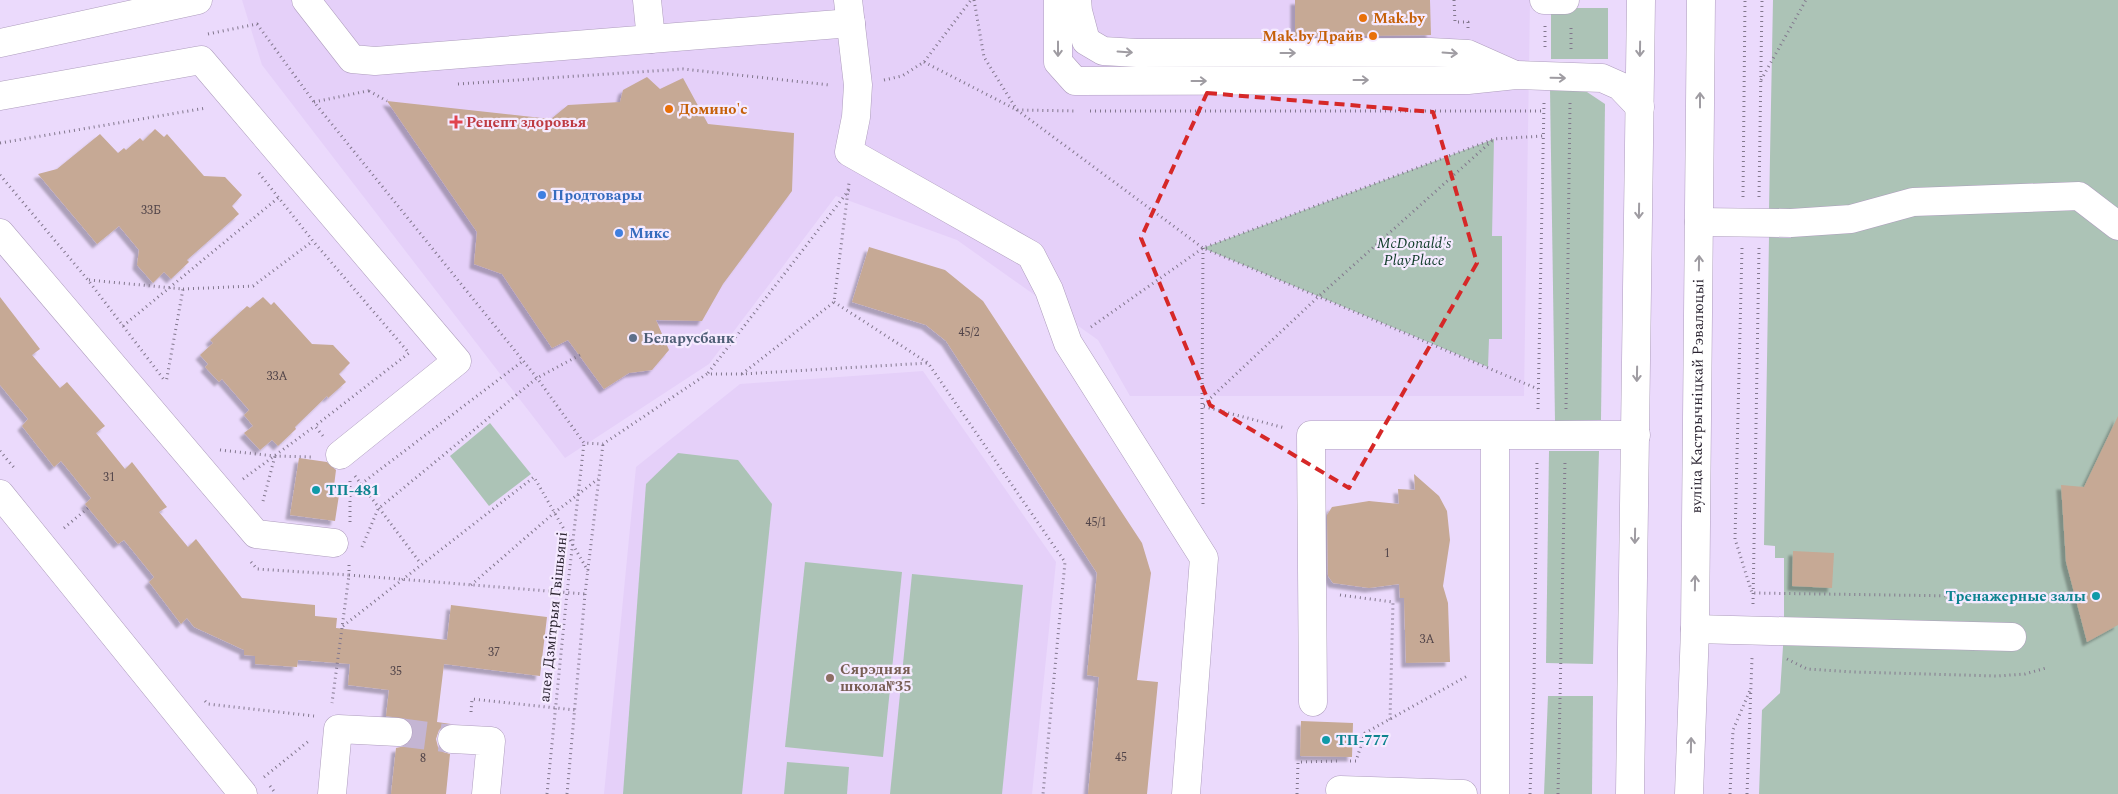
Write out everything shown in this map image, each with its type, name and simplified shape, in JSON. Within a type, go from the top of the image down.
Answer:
[{"type":"main road","points":[[0,43],[198,0]]},
{"type":"main road","points":[[306,0],[352,58],[375,61],[651,39],[849,12],[858,85],[856,117],[850,152],[1031,255],[1049,290],[1068,343],[1204,558],[1186,794]]},
{"type":"main road","points":[[647,0],[651,39]]},
{"type":"main road","points":[[1058,0],[1058,62],[1075,81],[1468,80],[1516,75],[1558,78],[1602,78],[1620,86],[1640,107]]},
{"type":"main road","points":[[1078,0],[1078,11],[1086,41],[1103,51],[1137,53],[1430,52],[1468,54],[1516,75]]},
{"type":"main road","points":[[1544,0],[1568,10]]},
{"type":"main road","points":[[1630,794],[1641,0]]},
{"type":"main road","name":"вуліца Кастрычніцкай Рэвалюцыі","points":[[1690,794],[1695,629],[1701,0]]},
{"type":"main road","points":[[0,96],[201,60],[457,361],[340,455]]},
{"type":"main road","points":[[1699,222],[1751,223],[1851,219],[1912,202],[2079,196],[2118,226]]},
{"type":"main road","points":[[0,234],[256,534],[344,542]]},
{"type":"main road","points":[[1313,702],[1311,435],[1636,435]]},
{"type":"main road","points":[[1495,436],[1495,794]]},
{"type":"main road","points":[[0,494],[243,794]]},
{"type":"main road","points":[[1695,629],[2012,637]]},
{"type":"main road","points":[[332,794],[328,722],[398,732]]},
{"type":"main road","points":[[452,739],[491,742],[486,794]]},
{"type":"main road","points":[[1340,790],[1463,794]]},
{"type":"path","points":[[457,84],[683,69],[837,86],[858,85],[902,76],[924,62],[972,0]]},
{"type":"path","points":[[972,0],[984,56],[1017,110],[1204,248],[1538,388]]},
{"type":"path","points":[[1544,0],[1558,78],[1565,435],[1558,794]]},
{"type":"path","points":[[1745,0],[1751,223],[1753,631],[1747,794]]},
{"type":"path","points":[[1752,593],[1735,539],[1760,82],[1762,0]]},
{"type":"path","points":[[1760,82],[1806,0]]},
{"type":"path","points":[[1530,794],[1534,683],[1534,560],[1543,136],[1558,78],[1568,10]]},
{"type":"path","points":[[257,24],[314,102],[537,378],[584,443],[603,444],[707,374],[849,190]]},
{"type":"path","points":[[314,102],[369,90],[379,90]]},
{"type":"path","points":[[369,90],[387,102]]},
{"type":"path","points":[[0,143],[207,108]]},
{"type":"path","points":[[1068,343],[1204,248],[1494,138],[1543,136]]},
{"type":"path","points":[[1202,406],[1318,296],[1494,138]]},
{"type":"path","points":[[742,374],[834,302],[849,190],[850,152]]},
{"type":"path","points":[[246,486],[242,480],[315,426],[408,352],[313,241],[255,168]]},
{"type":"path","points":[[0,175],[88,280],[172,390]]},
{"type":"path","points":[[123,326],[278,198]]},
{"type":"path","points":[[88,280],[183,289],[253,286],[313,241]]},
{"type":"path","points":[[1204,248],[1202,406],[1204,510]]},
{"type":"path","points":[[166,383],[183,289]]},
{"type":"path","points":[[834,302],[928,363],[1065,562],[1043,794]]},
{"type":"path","points":[[360,550],[378,509],[537,378],[580,355]]},
{"type":"path","points":[[361,484],[523,361]]},
{"type":"path","points":[[707,374],[742,374],[928,363]]},
{"type":"path","points":[[1202,406],[1311,435]]},
{"type":"path","points":[[315,426],[340,455]]},
{"type":"path","name":"алея Дзмітрыя Гвішыяні","points":[[547,794],[566,592],[584,443]]},
{"type":"path","name":"алея Дзмітрыя Гвішыяні","points":[[567,794],[585,594],[603,444]]},
{"type":"path","points":[[223,457],[217,450],[303,458],[340,455]]},
{"type":"path","points":[[0,451],[19,474]]},
{"type":"path","points":[[256,499],[261,506],[276,456]]},
{"type":"path","points":[[349,575],[344,542],[350,470],[422,564]]},
{"type":"path","points":[[342,626],[534,477],[588,571]]},
{"type":"path","points":[[471,585],[554,513],[599,479]]},
{"type":"path","points":[[64,528],[88,508]]},
{"type":"path","points":[[57,520],[70,536]]},
{"type":"path","points":[[349,575],[353,566]]},
{"type":"path","points":[[349,575],[585,594]]},
{"type":"path","points":[[1312,592],[1393,602],[1390,721]]},
{"type":"path","points":[[1752,593],[2028,596]]},
{"type":"path","points":[[1782,657],[1807,670],[1854,672],[1997,676],[2025,674],[2046,668]]},
{"type":"path","points":[[1297,794],[1298,762],[1356,761],[1366,733],[1471,673]]},
{"type":"path","points":[[1730,794],[1733,730],[1752,685]]},
{"type":"path","points":[[202,696],[208,704],[328,722],[326,727],[243,794]]},
{"type":"highlighted area","points":[[1207,93],[1433,112],[1477,263],[1349,488],[1210,405],[1141,238]]},
{"type":"shaded area","points":[[242,0],[1530,0],[1524,396],[1130,396],[1098,340],[957,240],[836,196],[709,364],[565,458],[262,65]]},
{"type":"shaded area","name":"Сярэдняя школа№35","points":[[923,371],[1056,562],[1032,794],[604,794],[636,467],[740,384]]},
{"type":"green space","points":[[1773,0],[2118,0],[2118,794],[1759,794],[1762,710],[1780,693],[1784,631],[1784,558],[1775,558],[1775,546],[1764,545],[1769,237],[1791,238],[1792,209],[1769,209]]},
{"type":"green space","points":[[1551,8],[1608,8],[1608,59],[1551,59]]},
{"type":"green space","points":[[1550,88],[1584,90],[1605,104],[1601,420],[1555,421]]},
{"type":"green space","name":"McDonald's PlayPlace","points":[[1494,139],[1492,236],[1502,236],[1502,339],[1489,339],[1488,367],[1203,248]]},
{"type":"green space","points":[[490,423],[531,474],[489,506],[450,456]]},
{"type":"green space","points":[[1549,451],[1599,451],[1593,664],[1546,663]]},
{"type":"green space","points":[[678,453],[738,460],[772,504],[742,794],[623,794],[646,484]]},
{"type":"green space","points":[[805,562],[902,572],[883,757],[785,747]]},
{"type":"green space","points":[[912,574],[1023,585],[1002,794],[890,794]]},
{"type":"green space","points":[[1548,696],[1593,696],[1592,794],[1544,794]]},
{"type":"green space","points":[[787,762],[849,767],[847,794],[784,794]]},
{"type":"building","name":"Mak.by","points":[[1295,0],[1430,0],[1431,35],[1295,37]]},
{"type":"building","name":"Микс","points":[[647,77],[660,89],[683,78],[708,124],[794,133],[792,191],[723,284],[702,321],[656,320],[669,350],[652,370],[629,373],[604,389],[568,340],[552,348],[502,274],[474,264],[477,232],[387,101],[551,119],[568,105],[620,102],[623,90]]},
{"type":"building","points":[[155,129],[164,137],[167,134],[204,176],[225,177],[242,195],[232,206],[239,214],[187,260],[189,262],[171,279],[164,272],[153,283],[137,265],[139,250],[119,226],[97,244],[38,174],[57,169],[100,134],[118,153],[124,148],[126,150],[140,138],[143,141]]},
{"type":"building","points":[[869,247],[945,270],[983,301],[1142,543],[1151,573],[1137,680],[1158,682],[1147,794],[1088,794],[1099,677],[1087,675],[1097,573],[946,341],[926,325],[852,302]]},
{"type":"building","points":[[0,297],[40,349],[32,355],[60,388],[67,382],[105,426],[96,433],[125,469],[132,462],[167,507],[159,512],[188,547],[196,539],[242,598],[315,605],[315,616],[337,618],[336,628],[447,640],[451,605],[547,617],[540,676],[444,664],[437,722],[451,724],[444,725],[439,730],[436,739],[438,747],[443,752],[450,754],[446,794],[391,794],[396,748],[405,746],[411,741],[414,733],[412,725],[406,719],[386,716],[389,690],[348,685],[350,664],[298,660],[297,667],[255,664],[255,656],[244,655],[244,650],[194,627],[187,618],[181,624],[149,582],[154,577],[124,540],[118,544],[85,504],[91,498],[61,461],[54,467],[22,426],[28,419],[0,385]]},
{"type":"building","points":[[263,297],[271,305],[274,302],[312,344],[333,345],[350,363],[339,374],[346,382],[328,398],[327,396],[278,446],[272,440],[260,450],[244,433],[253,426],[244,415],[249,410],[222,379],[219,382],[205,367],[208,364],[200,355],[213,343],[210,340],[223,328],[247,306],[250,308]]},
{"type":"building","name":"Тренажерные залы","points":[[2118,416],[2118,625],[2087,642],[2066,562],[2061,485],[2084,487]]},
{"type":"building","name":"ТП-481","points":[[299,458],[327,462],[336,470],[333,494],[339,495],[335,521],[290,515]]},
{"type":"building","points":[[1414,474],[1439,496],[1447,511],[1450,540],[1443,586],[1448,603],[1450,662],[1406,663],[1404,598],[1400,598],[1399,584],[1369,588],[1333,583],[1328,576],[1327,515],[1332,507],[1369,501],[1399,504],[1398,489],[1415,490]]},
{"type":"building","points":[[1793,551],[1834,553],[1832,588],[1792,586]]},
{"type":"building","name":"ТП-777","points":[[1301,721],[1353,723],[1352,757],[1300,756]]},
{"type":"tunnel","points":[[398,732],[452,739]]},
{"type":"place","name":"Mak.by","points":[[1363,18]]},
{"type":"place","name":"Маk.by Драйв","points":[[1373,36]]},
{"type":"place","name":"Домино'c","points":[[669,109]]},
{"type":"place","name":"Рецепт здоровья","points":[[456,122]]},
{"type":"place","name":"Продтовары","points":[[542,195]]},
{"type":"place","name":"Микс","points":[[619,233]]},
{"type":"place","name":"Беларусбанк","points":[[633,338]]},
{"type":"place","name":"ТП-481","points":[[316,490]]},
{"type":"place","name":"Тренажерные залы","points":[[2096,596]]},
{"type":"place","name":"Сярэдняя школа№35","points":[[830,678]]},
{"type":"place","name":"ТП-777","points":[[1326,740]]}]
